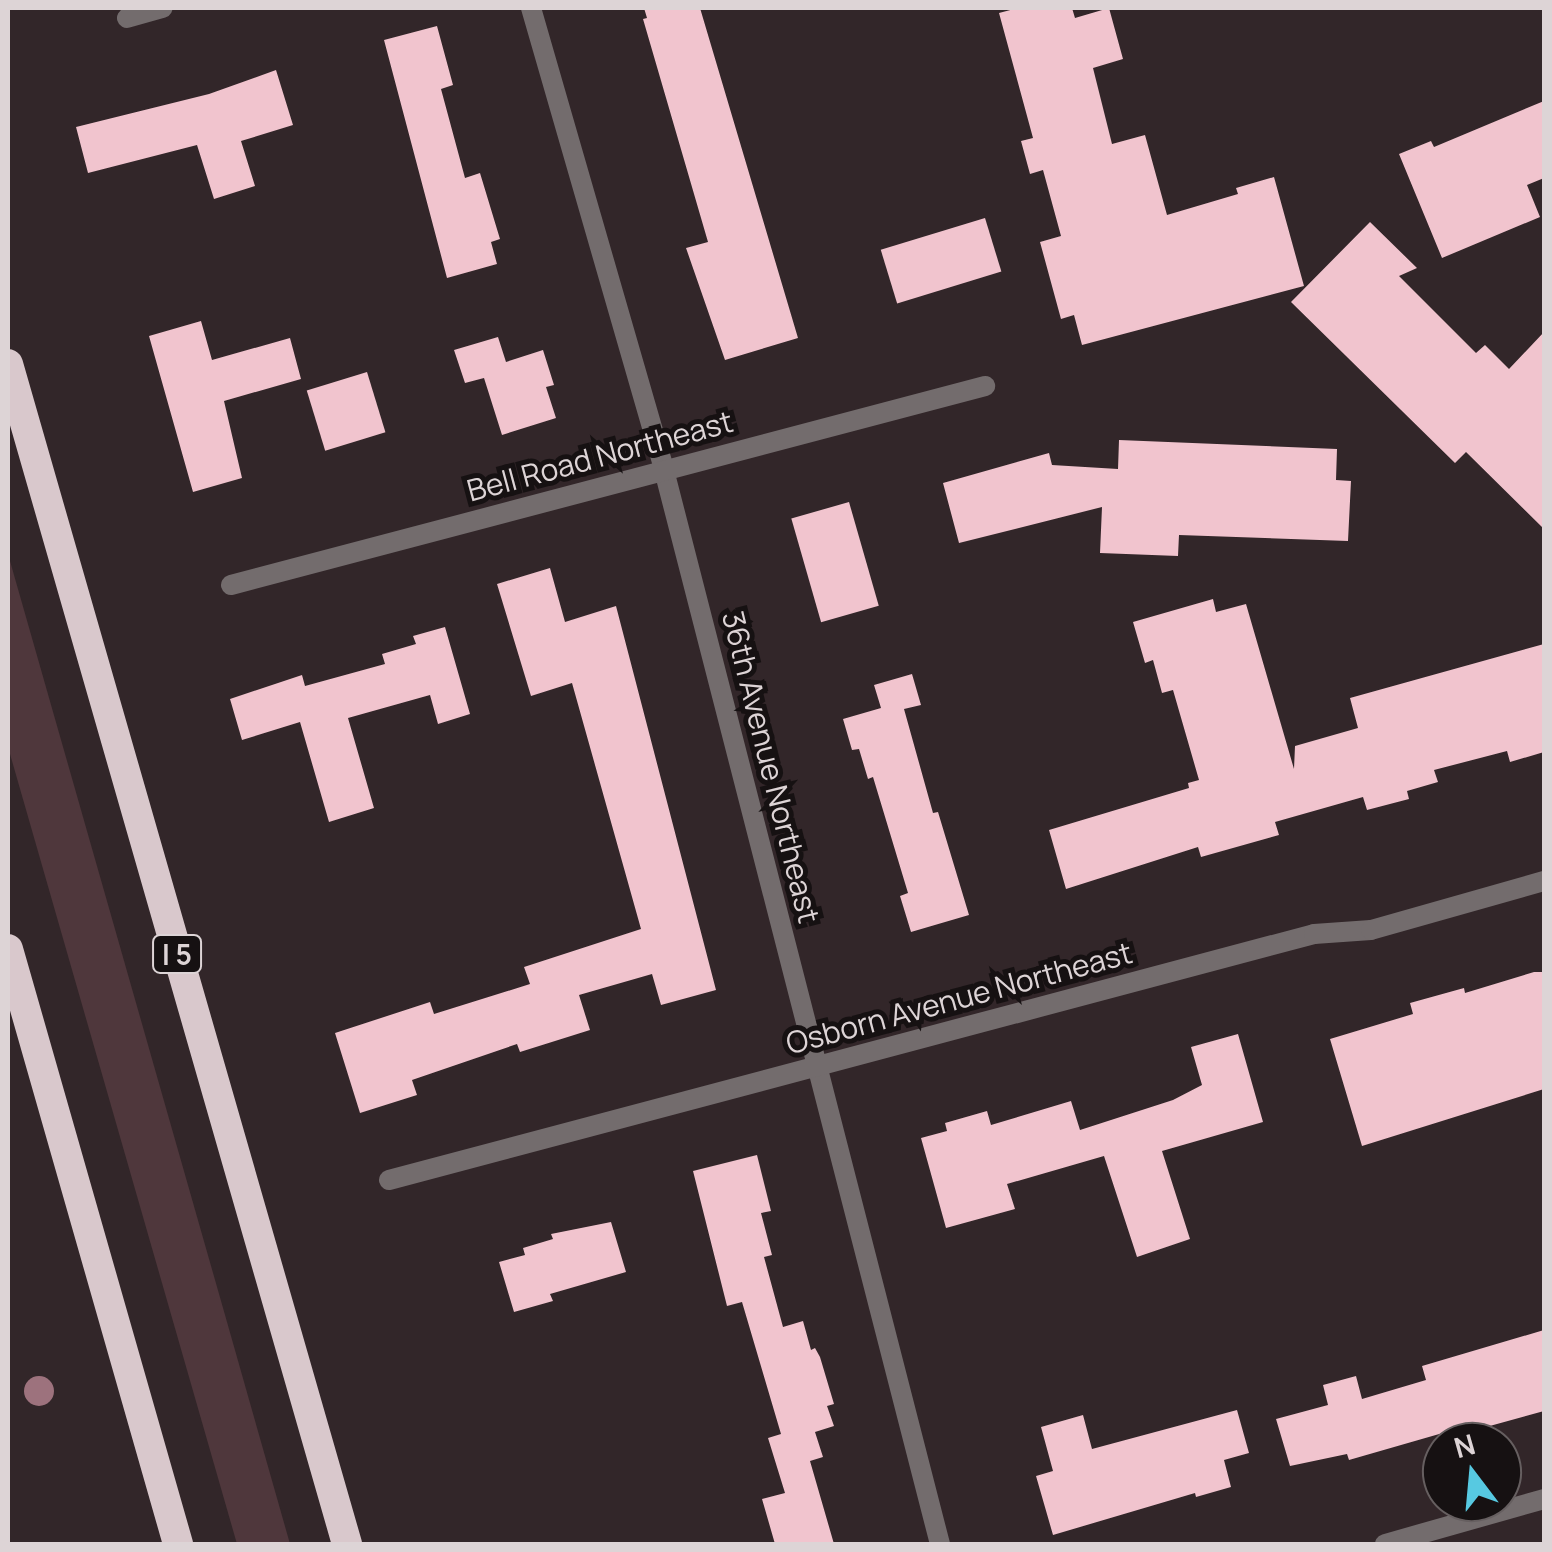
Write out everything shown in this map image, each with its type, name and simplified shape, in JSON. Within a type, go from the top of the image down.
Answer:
[{"type":"highway","name":"I 5","points":[[8,364],[346,1544]]},
{"type":"highway","points":[[8,949],[178,1544]]},
{"type":"street","points":[[126,18],[164,8]]},
{"type":"street","name":"36th Avenue Northeast","points":[[531,8],[664,470],[940,1544]]},
{"type":"street","name":"Bell Road Northeast","points":[[231,585],[985,386]]},
{"type":"street","name":"Osborn Avenue Northeast","points":[[389,1180],[1314,934],[1404,922],[1544,880]]},
{"type":"street","points":[[1385,1544],[1544,1499]]},
{"type":"shaded area","points":[[8,554],[290,1544],[237,1544],[8,747]]},
{"type":"building","points":[[644,8],[700,8],[798,338],[725,360],[686,248],[708,242],[643,19],[647,18]]},
{"type":"building","points":[[1018,8],[1072,8],[1075,18],[1109,8],[1123,59],[1093,68],[1112,144],[1145,135],[1167,215],[1238,194],[1236,188],[1274,177],[1304,286],[1082,345],[1074,315],[1061,319],[1040,242],[1061,236],[1043,170],[1030,174],[1021,141],[1033,138],[999,13]]},
{"type":"building","points":[[437,26],[453,85],[441,89],[465,178],[480,173],[500,239],[491,242],[497,264],[447,278],[384,40]]},
{"type":"building","points":[[276,70],[293,125],[241,141],[255,186],[214,199],[197,145],[88,173],[76,127],[209,94]]},
{"type":"building","points":[[1544,101],[1544,178],[1527,185],[1540,217],[1442,258],[1399,154],[1431,141],[1434,147]]},
{"type":"building","points":[[985,218],[1001,272],[897,303],[881,250]]},
{"type":"building","points":[[1370,222],[1417,268],[1399,276],[1476,353],[1485,345],[1509,369],[1544,332],[1544,529],[1466,452],[1455,463],[1291,302]]},
{"type":"building","points":[[201,321],[212,360],[290,338],[301,379],[224,401],[242,478],[193,492],[149,336]]},
{"type":"building","points":[[498,337],[506,362],[543,350],[554,385],[546,387],[556,418],[502,435],[484,378],[465,383],[454,350]]},
{"type":"building","points":[[367,372],[385,432],[325,451],[307,390]]},
{"type":"building","points":[[1119,440],[1337,449],[1336,480],[1351,481],[1348,541],[1179,535],[1178,556],[1100,553],[1102,507],[959,543],[943,483],[1049,453],[1052,465],[1118,469]]},
{"type":"building","points":[[849,502],[879,606],[821,622],[791,519]]},
{"type":"building","points":[[550,568],[565,622],[616,606],[716,990],[661,1005],[652,974],[579,995],[590,1030],[520,1052],[517,1044],[412,1080],[417,1095],[360,1113],[335,1033],[430,1002],[434,1014],[530,984],[524,967],[641,929],[572,683],[531,696],[497,584]]},
{"type":"building","points":[[1213,599],[1216,612],[1246,604],[1294,769],[1295,746],[1358,728],[1350,698],[1544,644],[1544,752],[1510,762],[1507,751],[1434,770],[1438,782],[1407,791],[1409,799],[1367,810],[1363,797],[1275,822],[1279,835],[1201,857],[1198,847],[1066,889],[1049,830],[1189,788],[1188,783],[1199,780],[1173,690],[1162,693],[1153,660],[1145,663],[1133,622]]},
{"type":"building","points":[[445,627],[470,714],[438,724],[430,695],[348,718],[374,808],[329,822],[300,722],[242,740],[230,699],[302,675],[305,686],[385,664],[382,654],[416,644],[413,636]]},
{"type":"building","points":[[912,674],[921,705],[904,709],[933,813],[938,812],[969,915],[911,932],[900,896],[908,893],[873,777],[868,779],[859,749],[852,750],[843,719],[881,708],[874,685]]},
{"type":"building","points":[[1544,972],[1544,1089],[1362,1146],[1330,1039],[1413,1014],[1410,1003],[1464,988],[1465,993]]},
{"type":"building","points":[[1238,1034],[1263,1122],[1162,1151],[1190,1239],[1137,1257],[1104,1156],[1007,1184],[1015,1209],[946,1228],[921,1138],[947,1131],[945,1123],[987,1111],[991,1125],[1071,1101],[1080,1130],[1173,1100],[1202,1085],[1191,1047]]},
{"type":"building","points":[[757,1155],[771,1211],[761,1213],[772,1255],[764,1257],[783,1327],[803,1321],[811,1350],[815,1348],[820,1357],[834,1404],[827,1406],[834,1426],[815,1432],[823,1457],[810,1461],[834,1544],[775,1544],[762,1499],[785,1493],[768,1438],[781,1434],[742,1302],[727,1306],[693,1171]]},
{"type":"building","points":[[611,1222],[626,1272],[550,1294],[553,1301],[514,1312],[499,1262],[525,1255],[523,1248],[553,1239],[551,1234]]},
{"type":"building","points":[[1544,1330],[1544,1411],[1504,1422],[1422,1422],[1422,1439],[1349,1460],[1347,1454],[1290,1466],[1276,1419],[1328,1405],[1323,1385],[1356,1376],[1362,1399],[1426,1380],[1422,1366]]},
{"type":"building","points":[[1237,1410],[1249,1453],[1224,1460],[1231,1487],[1196,1497],[1195,1493],[1053,1535],[1036,1476],[1053,1471],[1041,1427],[1083,1415],[1092,1449]]}]
